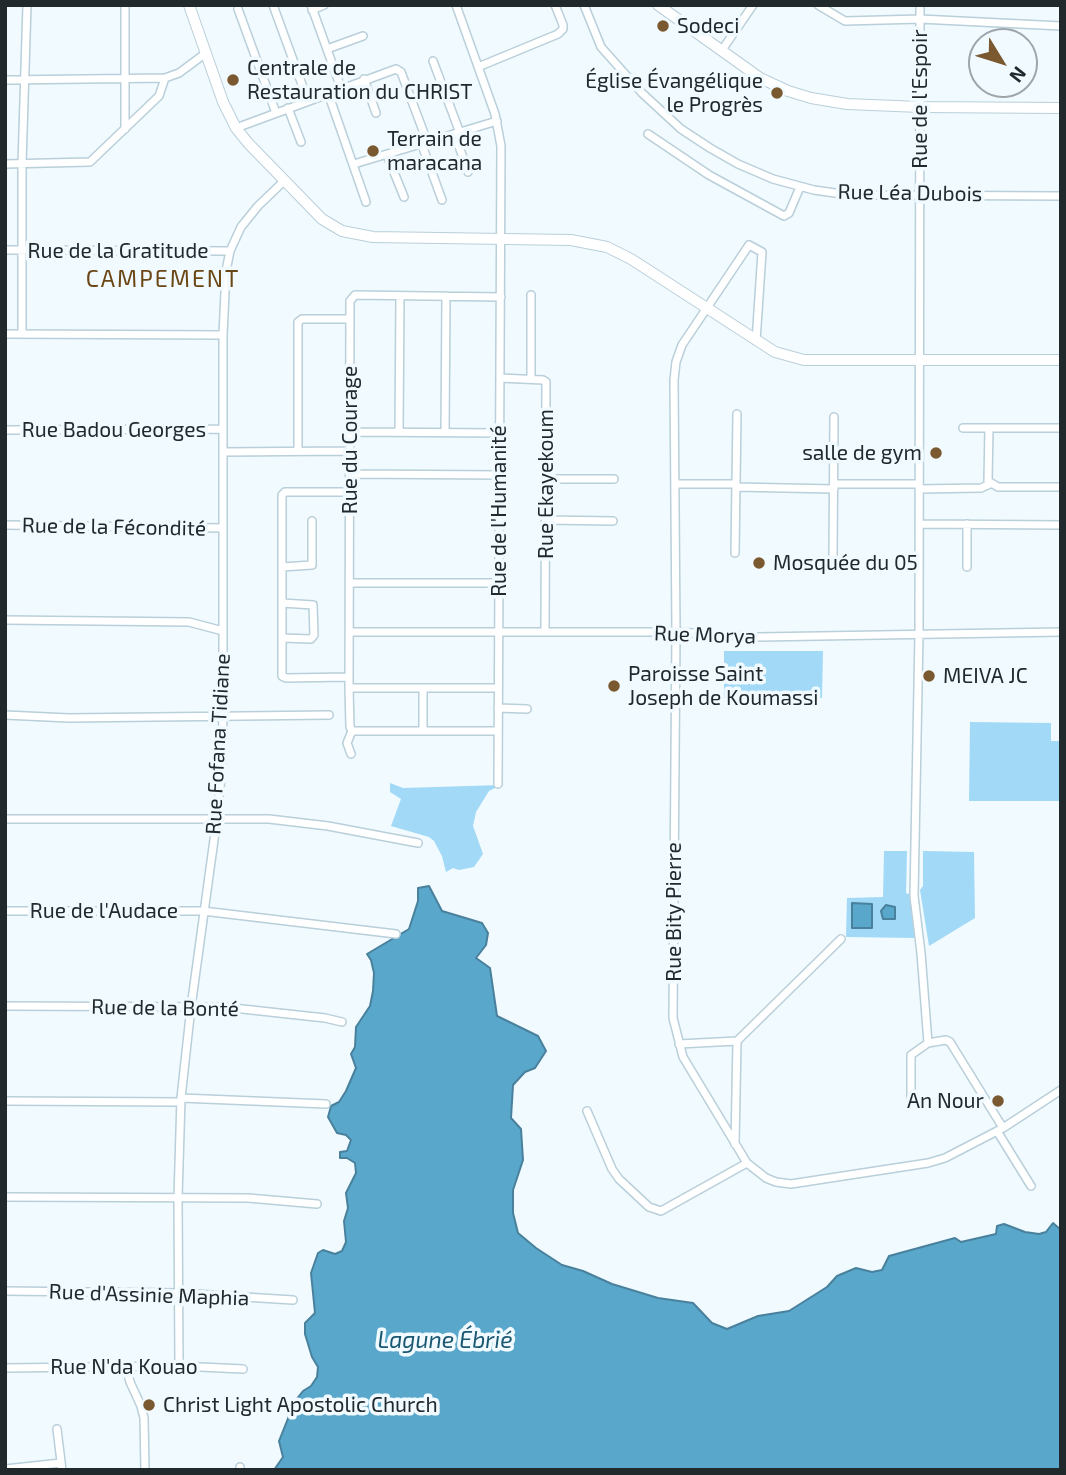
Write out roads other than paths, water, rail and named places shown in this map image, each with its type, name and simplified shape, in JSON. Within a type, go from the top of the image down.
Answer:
[{"type":"street","points":[[22,334],[22,164],[27,5]]},
{"type":"street","points":[[125,5],[125,130]]},
{"type":"street","points":[[274,5],[308,101]]},
{"type":"street","points":[[324,5],[312,7],[341,88]]},
{"type":"street","name":"Rue de l'Humanité","points":[[456,5],[497,121],[500,146],[498,784]]},
{"type":"street","points":[[478,67],[558,34],[563,25],[555,5]]},
{"type":"street","name":"Rue Léa Dubois","points":[[584,5],[601,47],[642,93],[681,129],[738,164],[773,179],[800,187],[849,195],[1061,195]]},
{"type":"street","points":[[658,5],[760,78],[788,91],[847,104],[1061,108]]},
{"type":"street","points":[[722,50],[753,5]]},
{"type":"street","points":[[818,5],[845,21],[920,19],[1061,26]]},
{"type":"street","name":"Rue de l'Espoir","points":[[920,5],[919,634],[917,847],[913,884],[922,953],[928,1043]]},
{"type":"street","points":[[192,6],[223,102],[236,128],[322,219],[352,235],[571,240],[607,247],[631,258],[775,352],[804,360],[1061,360]]},
{"type":"street","points":[[238,9],[276,113]]},
{"type":"street","points":[[327,49],[363,36]]},
{"type":"street","points":[[5,80],[165,78],[179,73],[206,53]]},
{"type":"street","points":[[433,61],[468,172]]},
{"type":"street","points":[[236,128],[396,69],[401,72],[442,200]]},
{"type":"street","points":[[5,164],[90,162],[159,96],[165,78]]},
{"type":"street","points":[[364,79],[376,113]]},
{"type":"street","points":[[328,93],[366,202]]},
{"type":"street","points":[[288,108],[301,142]]},
{"type":"street","points":[[354,164],[425,145],[497,121]]},
{"type":"street","points":[[648,134],[709,175],[783,216],[789,213],[800,187]]},
{"type":"street","points":[[387,155],[404,197]]},
{"type":"street","name":"Rue Fofana Tidiane","points":[[179,1366],[178,1198],[181,1100],[203,911],[217,818],[223,716],[223,335],[226,271],[230,251],[241,227],[284,181]]},
{"type":"street","name":"Rue Bity Pierre","points":[[756,341],[762,252],[752,245],[746,246],[682,345],[674,380],[676,632],[673,1018],[683,1057],[747,1163],[766,1178],[776,1182],[799,1183],[945,1158],[1000,1129],[1061,1090]]},
{"type":"street","name":"Rue de la Gratitude","points":[[5,250],[230,251]]},
{"type":"street","points":[[298,451],[298,322],[302,319],[350,319],[350,302],[355,295],[500,297]]},
{"type":"street","points":[[531,295],[531,379]]},
{"type":"street","points":[[399,432],[400,296]]},
{"type":"street","points":[[445,432],[446,296]]},
{"type":"street","name":"Rue du Courage","points":[[350,319],[349,688],[352,731],[347,743],[351,754]]},
{"type":"street","points":[[5,334],[223,335]]},
{"type":"street","name":"Rue Ekayekoum","points":[[500,378],[546,382],[545,632]]},
{"type":"street","points":[[735,553],[737,414]]},
{"type":"street","points":[[833,556],[834,417]]},
{"type":"street","points":[[963,428],[1061,428]]},
{"type":"street","points":[[989,428],[990,484],[998,488],[1061,487]]},
{"type":"street","name":"Rue Badou Georges","points":[[5,430],[223,429]]},
{"type":"street","points":[[350,432],[500,433]]},
{"type":"street","points":[[224,452],[349,451]]},
{"type":"street","points":[[350,474],[500,475]]},
{"type":"street","points":[[546,479],[614,479]]},
{"type":"street","points":[[675,484],[981,488],[990,484]]},
{"type":"street","points":[[349,492],[283,494],[282,568],[282,676],[349,677]]},
{"type":"street","points":[[546,520],[613,521]]},
{"type":"street","points":[[282,568],[312,565],[312,522]]},
{"type":"street","points":[[919,524],[1061,525]]},
{"type":"street","points":[[967,524],[967,566]]},
{"type":"street","name":"Rue de la Fécondité","points":[[5,525],[223,528]]},
{"type":"street","points":[[350,583],[499,583]]},
{"type":"street","points":[[282,603],[313,605],[314,635],[312,639],[282,638]]},
{"type":"street","points":[[5,620],[189,622],[223,631]]},
{"type":"street","name":"Rue Morya","points":[[350,632],[676,632],[759,637],[1061,632]]},
{"type":"street","points":[[349,688],[498,688]]},
{"type":"street","points":[[422,730],[423,688]]},
{"type":"street","points":[[498,708],[527,709]]},
{"type":"street","points":[[5,715],[69,718],[329,715]]},
{"type":"street","points":[[352,731],[498,731]]},
{"type":"street","points":[[5,819],[269,819],[418,843]]},
{"type":"street","name":"Rue de l'Audace","points":[[5,911],[203,911],[396,934]]},
{"type":"street","points":[[679,1044],[737,1041],[841,939]]},
{"type":"street","name":"Rue de la Bonté","points":[[5,1006],[224,1007],[342,1022]]},
{"type":"street","points":[[911,1096],[911,1055],[928,1043],[946,1040],[950,1042],[1031,1186]]},
{"type":"street","points":[[735,1145],[737,1041]]},
{"type":"street","points":[[5,1101],[181,1100],[326,1104]]},
{"type":"street","points":[[587,1111],[612,1169],[649,1207],[661,1212],[747,1163]]},
{"type":"street","points":[[5,1197],[248,1198],[317,1204]]},
{"type":"street","name":"Rue d'Assinie Maphia","points":[[5,1291],[180,1293],[293,1300]]},
{"type":"street","name":"Rue N'da Kouao","points":[[5,1368],[179,1366],[243,1369]]},
{"type":"street","points":[[127,1367],[144,1418],[145,1470]]},
{"type":"street","points":[[5,1469],[61,1466],[57,1429]]},
{"type":"water","name":"Lagune Ébrié","points":[[429,886],[442,911],[482,923],[488,933],[486,945],[476,958],[490,968],[497,1016],[538,1036],[546,1051],[535,1068],[525,1072],[513,1085],[511,1118],[521,1129],[523,1160],[513,1190],[513,1213],[518,1233],[562,1265],[658,1298],[693,1303],[712,1323],[727,1329],[758,1316],[789,1311],[827,1287],[837,1276],[856,1268],[872,1272],[882,1270],[889,1256],[955,1238],[961,1242],[996,1234],[997,1226],[1004,1224],[1039,1234],[1046,1232],[1053,1223],[1061,1230],[1061,1470],[274,1470],[283,1457],[279,1441],[295,1401],[317,1377],[318,1367],[305,1334],[305,1323],[315,1313],[311,1273],[318,1253],[323,1250],[335,1254],[342,1251],[346,1242],[346,1193],[356,1173],[355,1163],[347,1158],[340,1158],[340,1152],[347,1151],[351,1140],[346,1135],[337,1133],[328,1117],[331,1106],[339,1102],[356,1068],[351,1054],[355,1047],[356,1027],[370,1006],[373,991],[374,973],[367,954],[409,929],[418,901],[418,888]]},
{"type":"water","points":[[852,903],[872,904],[872,928],[852,928]]},
{"type":"water","points":[[886,905],[895,907],[895,919],[883,919],[881,911]]},
{"type":"place","name":"Sodeci","points":[[663,26]]},
{"type":"place","name":"Centrale de Restauration du CHRIST","points":[[233,80]]},
{"type":"place","name":"Église Évangélique le Progrès","points":[[777,93]]},
{"type":"place","name":"Terrain de maracana","points":[[373,151]]},
{"type":"place","name":"salle de gym","points":[[936,453]]},
{"type":"place","name":"Mosquée du 05","points":[[759,563]]},
{"type":"place","name":"MEIVA JC","points":[[929,676]]},
{"type":"place","name":"Paroisse Saint Joseph de Koumassi","points":[[614,686]]},
{"type":"place","name":"An Nour","points":[[998,1101]]},
{"type":"place","name":"Christ Light Apostolic Church","points":[[149,1405]]},
{"type":"district","name":"CAMPEMENT","points":[[163,279]]}]
